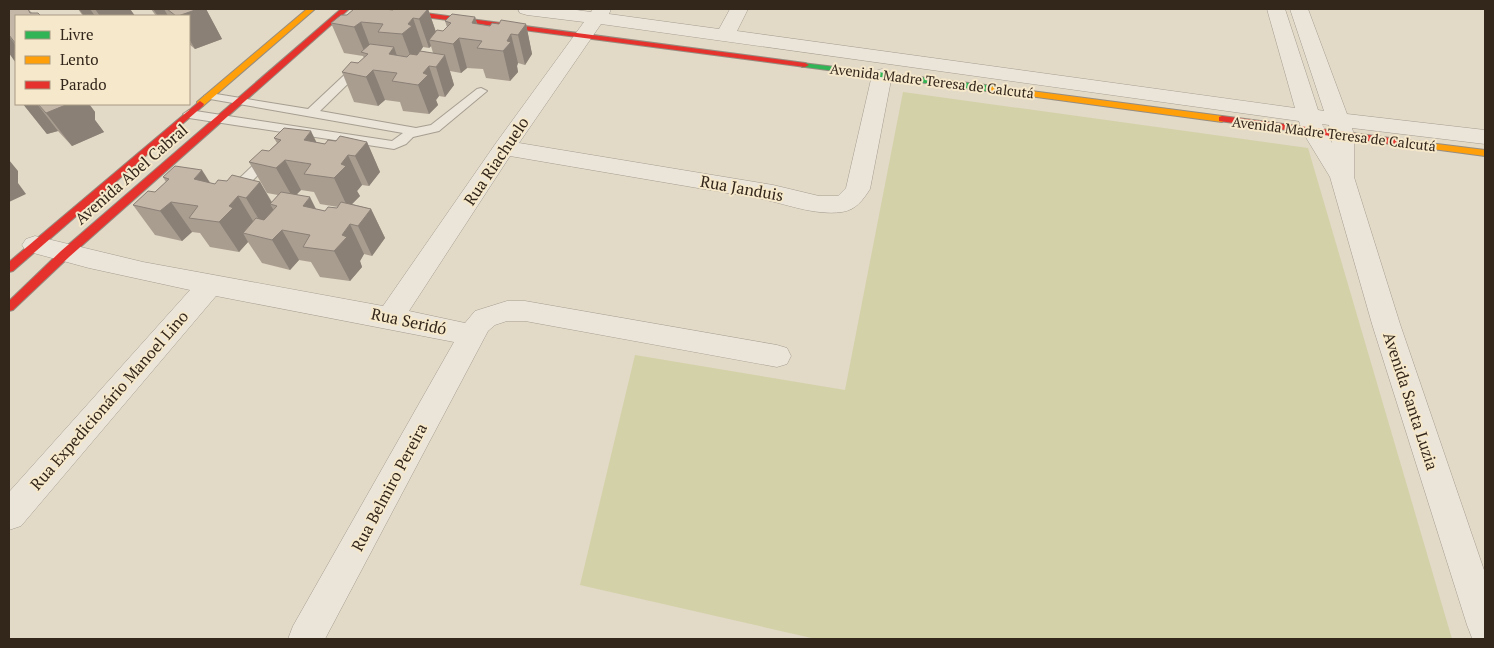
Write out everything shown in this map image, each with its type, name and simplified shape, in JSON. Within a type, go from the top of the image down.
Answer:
[{"type":"street","name":"Avenida Abel Cabral","points":[[9,268],[311,9]]},
{"type":"street","name":"Avenida Abel Cabral","points":[[9,307],[65,254],[345,9]]},
{"type":"street","name":"Avenida Madre Teresa de Calcutá","points":[[379,9],[882,75],[1311,124],[1485,153]]},
{"type":"street","name":"Avenida Madre Teresa de Calcutá","points":[[527,9],[599,13],[1311,124]]},
{"type":"street","points":[[726,34],[739,9]]},
{"type":"street","name":"Avenida Santa Luzia","points":[[1276,9],[1311,124],[1342,177],[1392,342],[1485,625]]},
{"type":"street","name":"Avenida Santa Luzia","points":[[1299,9],[1341,128],[1342,177]]},
{"type":"street","name":"Rua Riachuelo","points":[[392,316],[504,148],[584,37],[599,13]]},
{"type":"street","name":"Rua Janduis","points":[[504,148],[773,193],[819,204],[842,204],[850,200],[858,189],[882,75]]},
{"type":"street","name":"Avenida Madre Teresa de Calcutá","points":[[1341,128],[1485,137]]},
{"type":"street","name":"Rua Seridó","points":[[35,245],[65,254],[210,284],[392,316],[472,335]]},
{"type":"street","name":"Rua Expedicionário Manoel Lino","points":[[9,515],[210,284]]},
{"type":"street","points":[[472,335],[485,318],[507,311],[525,311],[777,356]]},
{"type":"street","name":"Rua Belmiro Pereira","points":[[306,639],[472,335]]},
{"type":"lane","points":[[310,114],[362,64]]},
{"type":"lane","points":[[408,134],[435,128],[481,91]]},
{"type":"lane","points":[[189,114],[296,132],[394,145],[408,134],[411,129],[310,114],[210,96]]},
{"type":"lane","points":[[230,194],[296,132]]},
{"type":"shaded area","points":[[903,92],[1308,148],[1452,639],[816,639],[580,585],[635,355],[845,390]]},
{"type":"building","points":[[28,9],[30,13],[38,13],[40,15],[15,15],[15,43],[9,35],[9,10]]},
{"type":"building","points":[[167,9],[198,9],[181,15],[175,15]]},
{"type":"building","points":[[354,9],[428,9],[419,19],[413,18],[408,24],[412,26],[402,34],[378,32],[383,24],[361,22],[354,27],[331,23],[341,15],[347,15]]},
{"type":"building","points":[[452,14],[475,17],[472,23],[490,26],[492,23],[499,24],[501,20],[526,24],[518,35],[511,34],[507,41],[511,42],[503,51],[477,48],[482,41],[459,38],[453,44],[429,40],[437,30],[443,31],[451,23],[445,21]]},
{"type":"building","points":[[370,44],[394,47],[389,54],[407,57],[410,54],[417,55],[420,51],[445,55],[436,67],[429,66],[423,73],[428,75],[418,85],[392,81],[397,73],[373,70],[366,77],[342,72],[351,62],[358,63],[368,54],[361,52]]},
{"type":"building","points":[[39,105],[66,105],[46,113]]},
{"type":"building","points":[[284,128],[311,131],[304,140],[325,144],[328,140],[336,141],[340,136],[367,142],[355,156],[348,155],[341,164],[346,166],[334,178],[304,174],[311,164],[285,160],[276,168],[249,162],[262,150],[269,151],[281,140],[274,138]]},
{"type":"building","points":[[175,166],[202,170],[194,179],[215,184],[218,180],[227,181],[232,175],[260,182],[246,198],[238,196],[229,206],[233,208],[219,222],[189,218],[198,206],[171,202],[160,211],[133,205],[148,191],[155,192],[169,179],[163,177]]},
{"type":"building","points":[[281,192],[310,197],[303,206],[325,211],[328,207],[337,208],[341,202],[371,209],[358,226],[350,224],[342,235],[347,237],[334,251],[303,247],[310,235],[282,230],[272,240],[243,233],[256,218],[264,220],[277,206],[270,204]]},
{"type":"traffic: fast","points":[[805,65],[994,89]]},
{"type":"traffic: slow","points":[[200,104],[311,9]]},
{"type":"traffic: slow","points":[[994,89],[1222,119]]},
{"type":"traffic: slow","points":[[1413,144],[1485,153]]},
{"type":"traffic: jam","points":[[9,307],[65,254],[345,9]]},
{"type":"traffic: jam","points":[[379,9],[805,65]]},
{"type":"traffic: jam","points":[[9,268],[200,104]]},
{"type":"traffic: jam","points":[[1222,119],[1413,144]]}]
